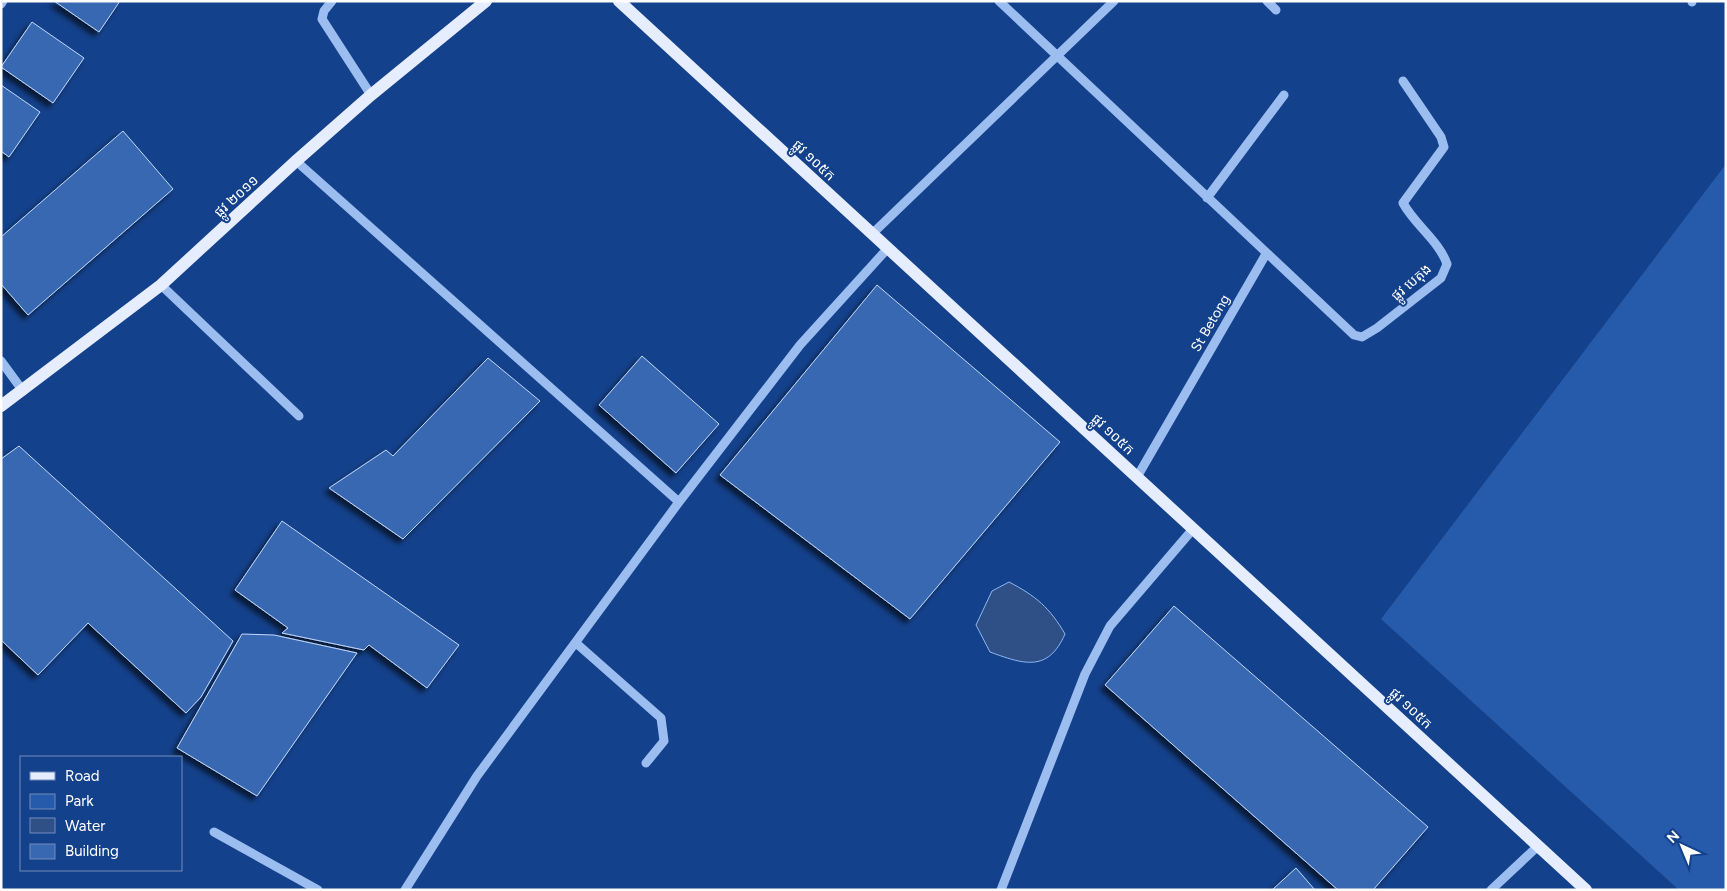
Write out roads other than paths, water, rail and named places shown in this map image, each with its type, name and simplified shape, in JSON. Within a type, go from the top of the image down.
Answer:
[{"type":"main road","name":"ផ្លូវ ២០១១","points":[[1,406],[161,285],[371,95],[486,1]]},
{"type":"main road","name":"ផ្លូវ ១០៥ក","points":[[619,1],[1586,890]]},
{"type":"street","points":[[332,1],[324,10],[322,19],[371,95]]},
{"type":"street","points":[[999,1],[1266,254]]},
{"type":"street","points":[[872,234],[1114,1]]},
{"type":"street","points":[[1267,1],[1276,10]]},
{"type":"street","name":"ផ្លូវ បេតុង","points":[[1266,254],[1354,335],[1362,336],[1377,328],[1441,278],[1447,264],[1444,254],[1410,216],[1404,204],[1444,147],[1441,137],[1403,81]]},
{"type":"street","points":[[1207,198],[1284,94]]},
{"type":"street","points":[[296,161],[679,502]]},
{"type":"street","points":[[405,890],[477,776],[679,502],[800,345],[888,248]]},
{"type":"street","name":"St Betong","points":[[1137,477],[1266,254]]},
{"type":"street","points":[[161,285],[299,416]]},
{"type":"street","points":[[1,361],[23,391]]},
{"type":"street","points":[[1001,890],[1085,674],[1110,626],[1193,529]]},
{"type":"street","points":[[576,643],[661,718],[664,741],[646,763]]},
{"type":"street","points":[[214,832],[318,890]]},
{"type":"street","points":[[1490,890],[1538,846]]},
{"type":"water","points":[[1009,582],[1027,592],[1042,604],[1054,617],[1065,634],[1051,655],[1042,660],[1024,662],[990,652],[976,625],[992,591]]}]
